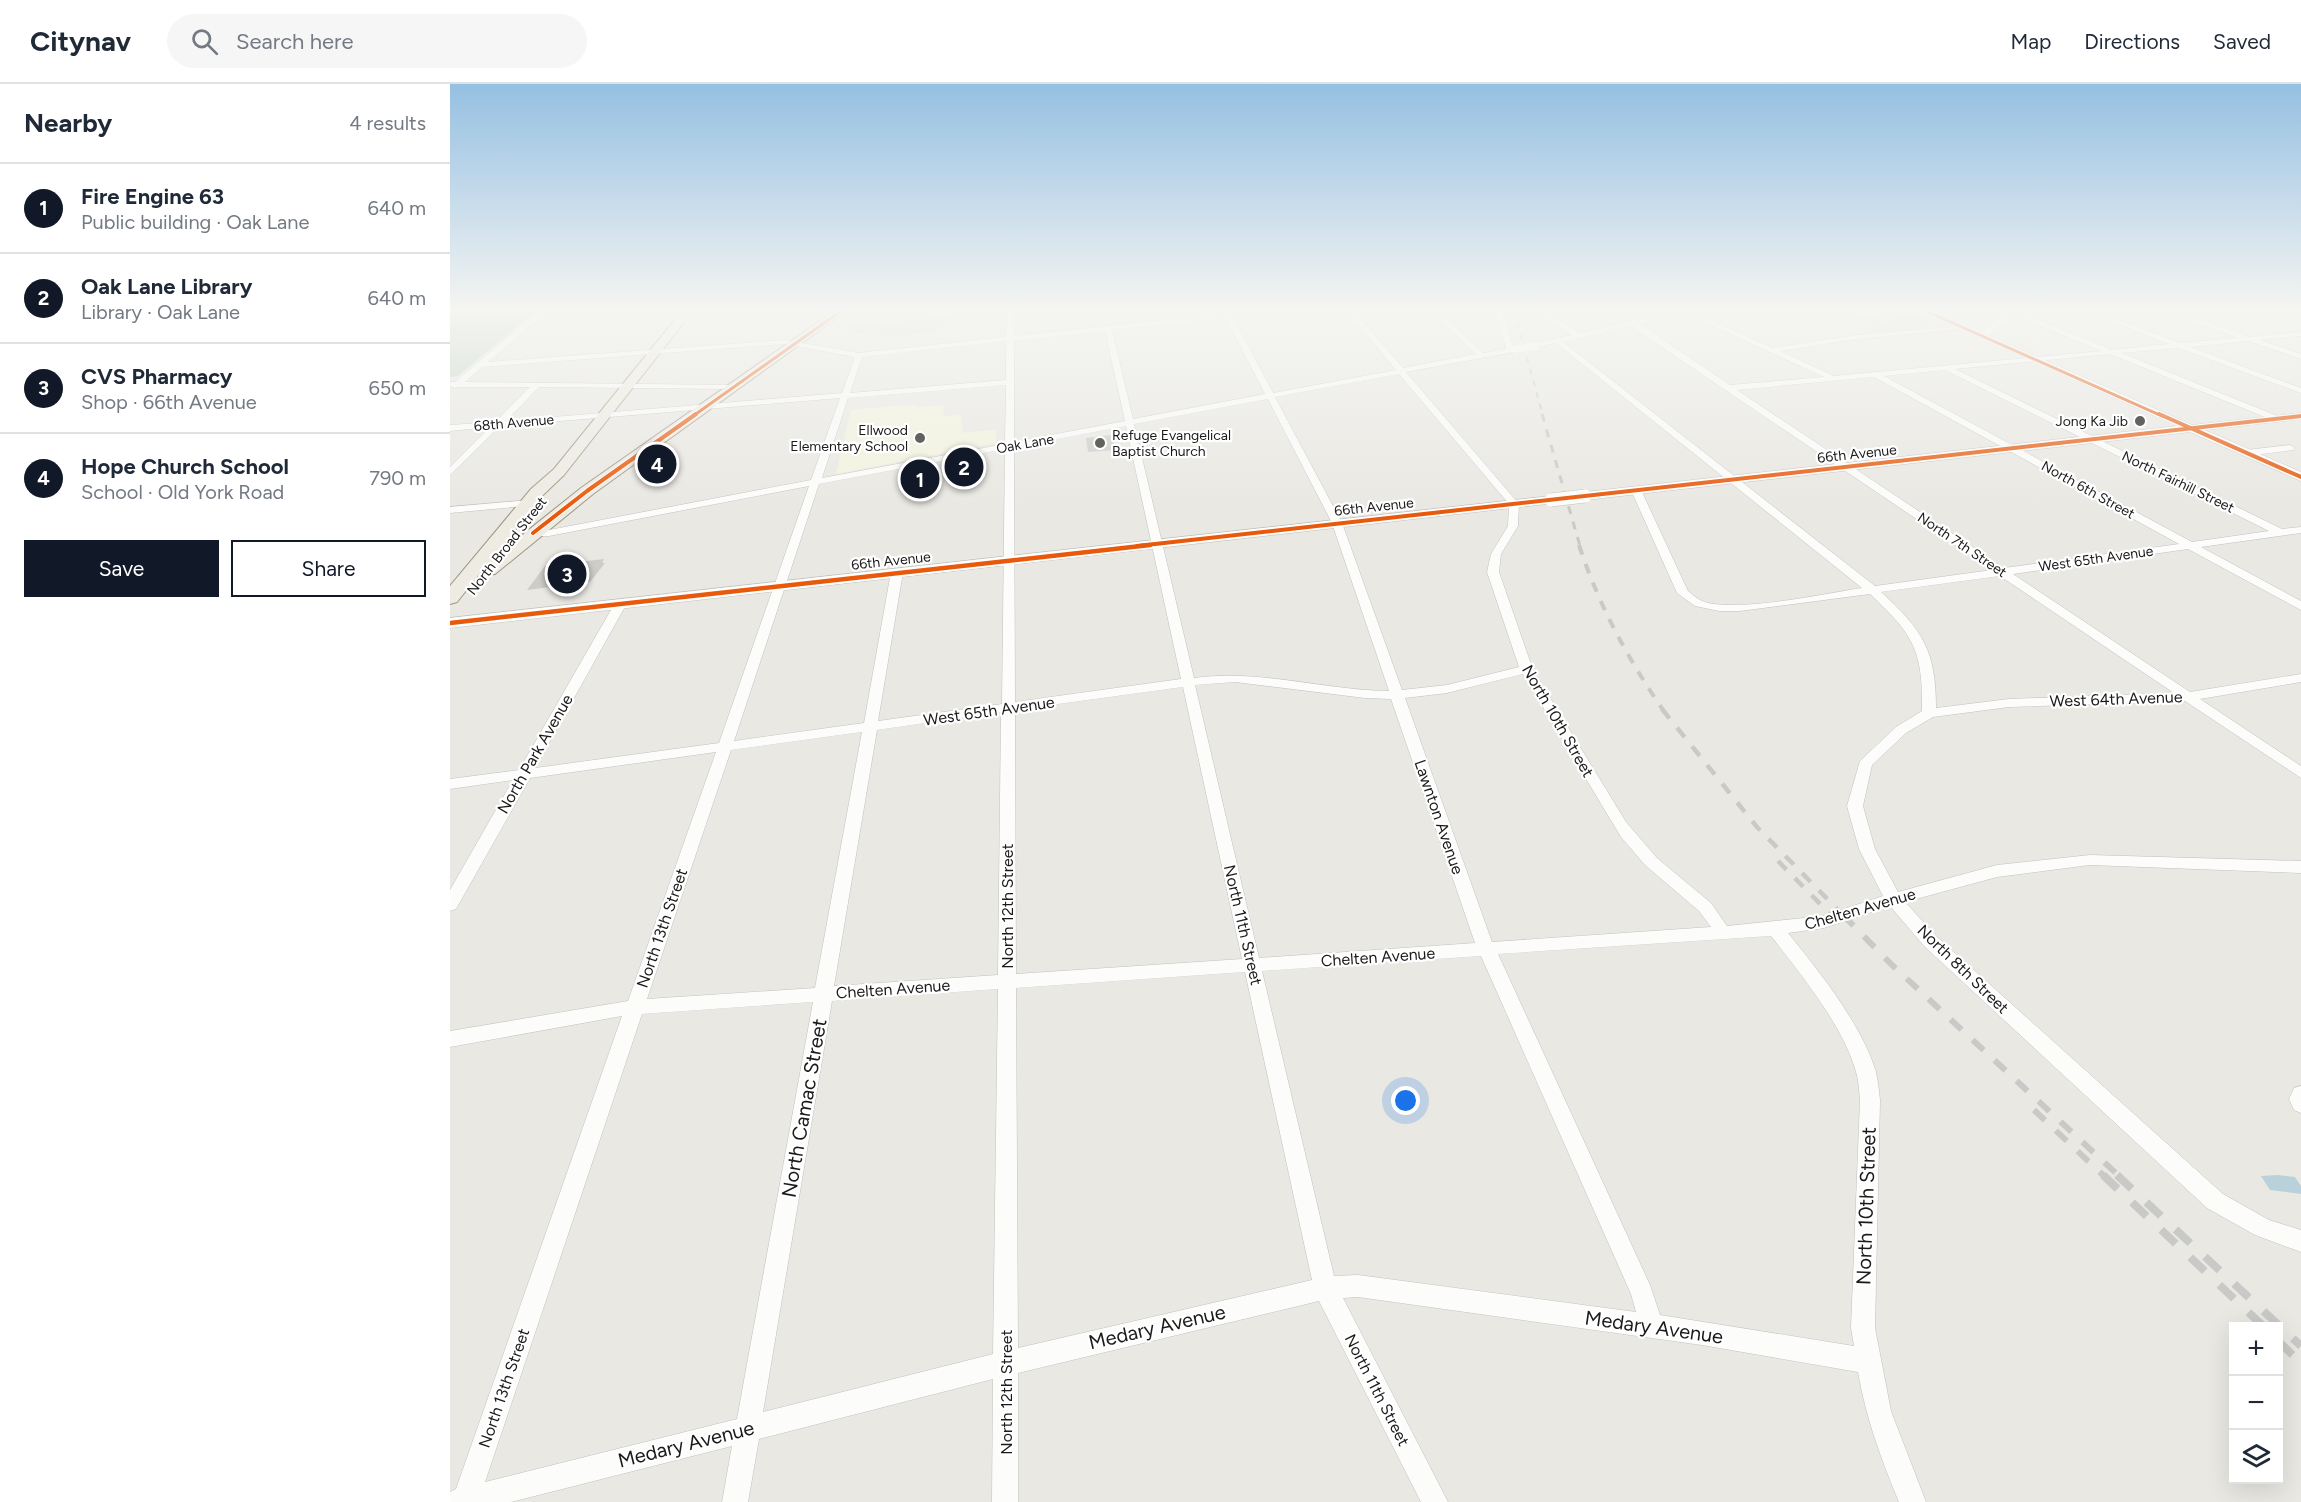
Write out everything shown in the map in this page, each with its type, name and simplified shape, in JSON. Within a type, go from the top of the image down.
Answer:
[{"type":"main road","name":"North Broad Street","points":[[450,616],[499,539],[540,499],[635,377]]},
{"type":"main road","points":[[499,539],[526,531],[565,511],[587,491],[746,377]]},
{"type":"main road","name":"North Broad Street","points":[[526,531],[540,499],[559,472]]},
{"type":"main road","points":[[540,499],[587,491]]},
{"type":"main road","points":[[481,569],[526,531]]},
{"type":"main road","name":"North Broad Street","points":[[450,598],[481,569]]},
{"type":"street","name":"North 13th Street","points":[[462,1501],[781,586],[851,377]]},
{"type":"street","name":"North 12th Street","points":[[1005,1502],[1009,377]]},
{"type":"street","name":"North 11th Street","points":[[1119,377],[1326,1288],[1435,1502]]},
{"type":"street","name":"Lawnton Avenue","points":[[1261,377],[1336,523],[1486,950],[1642,1293],[1648,1314],[1648,1325]]},
{"type":"street","name":"Oak Lane","points":[[526,531],[558,532],[1129,425],[1370,377]]},
{"type":"street","points":[[1406,377],[1514,504]]},
{"type":"street","points":[[1603,377],[1872,590],[1902,617],[1919,642],[1928,670],[1929,713]]},
{"type":"street","name":"North 7th Street","points":[[1714,377],[2301,773]]},
{"type":"street","points":[[1730,388],[1842,377]]},
{"type":"street","name":"North 6th Street","points":[[1881,377],[2301,606]]},
{"type":"street","name":"North Fairhill Street","points":[[1965,377],[2293,533]]},
{"type":"street","points":[[2076,377],[2301,477]]},
{"type":"street","points":[[2175,377],[2277,419]]},
{"type":"street","points":[[2262,377],[2301,392]]},
{"type":"street","name":"68th Avenue","points":[[450,428],[1009,382]]},
{"type":"street","points":[[450,472],[537,385]]},
{"type":"street","points":[[452,386],[732,387]]},
{"type":"street","name":"66th Avenue","points":[[450,623],[2301,416]]},
{"type":"street","points":[[2247,453],[2290,448]]},
{"type":"street","name":"West 65th Avenue","points":[[1636,490],[1683,593],[1713,607],[1760,606],[2188,545],[2293,533]]},
{"type":"street","points":[[450,510],[540,499]]},
{"type":"street","name":"North 10th Street","points":[[1514,504],[1513,526],[1496,555],[1493,572],[1527,670],[1615,818],[1631,840],[1667,876],[1703,903],[1717,921],[1723,934]]},
{"type":"street","points":[[450,585],[481,569]]},
{"type":"street","name":"North Camac Street","points":[[735,1502],[897,572]]},
{"type":"street","name":"North Park Avenue","points":[[450,905],[621,603]]},
{"type":"street","name":"West 65th Avenue","points":[[450,784],[1230,678],[1255,678],[1340,692],[1395,694],[1441,690],[1496,675],[1527,670]]},
{"type":"street","name":"West 64th Avenue","points":[[1929,713],[2009,703],[2187,697],[2301,678]]},
{"type":"street","name":"North 8th Street","points":[[1929,713],[1901,730],[1865,764],[1855,806],[1867,849],[1893,899],[1930,941],[2215,1201],[2263,1228],[2301,1241]]},
{"type":"street","name":"Chelten Avenue","points":[[450,1039],[635,1007],[1775,929],[1824,922],[1893,899],[1997,871],[2090,860],[2301,867]]},
{"type":"street","name":"North 10th Street","points":[[1775,929],[1810,973],[1829,1002],[1848,1032],[1866,1072],[1870,1100],[1863,1329],[1878,1411],[1896,1463],[1913,1502]]},
{"type":"street","points":[[2301,1095],[2299,1099],[2301,1104]]},
{"type":"street","name":"Medary Avenue","points":[[462,1501],[1007,1363],[1326,1288],[1358,1286],[1648,1325],[1868,1361]]},
{"type":"shaded area","name":"Ellwood Elementary School","points":[[917,404],[916,407],[945,405],[943,416],[961,415],[963,433],[996,429],[996,443],[836,474],[851,410]]},
{"type":"water","points":[[2261,1176],[2295,1177],[2301,1186],[2301,1194],[2270,1190]]},
{"type":"building","name":"Refuge Evangelical Baptist Church","points":[[1112,435],[1115,450],[1088,452],[1086,438]]},
{"type":"building","points":[[983,459],[982,473],[958,475],[959,461]]},
{"type":"building","points":[[932,471],[933,490],[912,493],[912,486],[907,487],[906,473]]},
{"type":"building","points":[[604,559],[602,563],[605,563],[590,582],[527,590],[545,566]]},
{"type":"railway","points":[[1532,377],[1543,416]]},
{"type":"railway","points":[[1542,414],[1580,546]]},
{"type":"railway","points":[[1579,545],[1615,630],[1663,710]]},
{"type":"railway","points":[[1662,709],[1757,827],[1845,917]]},
{"type":"railway","points":[[1778,861],[1833,917],[1831,915]]},
{"type":"railway","points":[[1843,915],[1891,964],[2119,1176]]},
{"type":"railway","points":[[2034,1110],[2104,1176]]},
{"type":"railway","points":[[2103,1175],[2259,1322]]},
{"type":"railway","points":[[2117,1175],[2301,1346]]},
{"type":"railway","points":[[2283,1346],[2301,1363]]},
{"type":"cycle path","points":[[533,533],[587,491],[748,377]]},
{"type":"cycle path","points":[[2075,377],[2301,477]]},
{"type":"cycle path","points":[[450,623],[2301,416]]},
{"type":"place","name":"Jong Ka Jib","points":[[2140,421]]},
{"type":"place","name":"Ellwood Elementary School","points":[[920,438]]},
{"type":"place","name":"Refuge Evangelical Baptist Church","points":[[1100,443]]},
{"type":"place","name":"Hope Church School","points":[[657,464]]},
{"type":"place","name":"Oak Lane Library","points":[[964,467]]},
{"type":"place","name":"Fire Engine 63","points":[[920,479]]},
{"type":"place","name":"CVS Pharmacy","points":[[567,574]]}]
